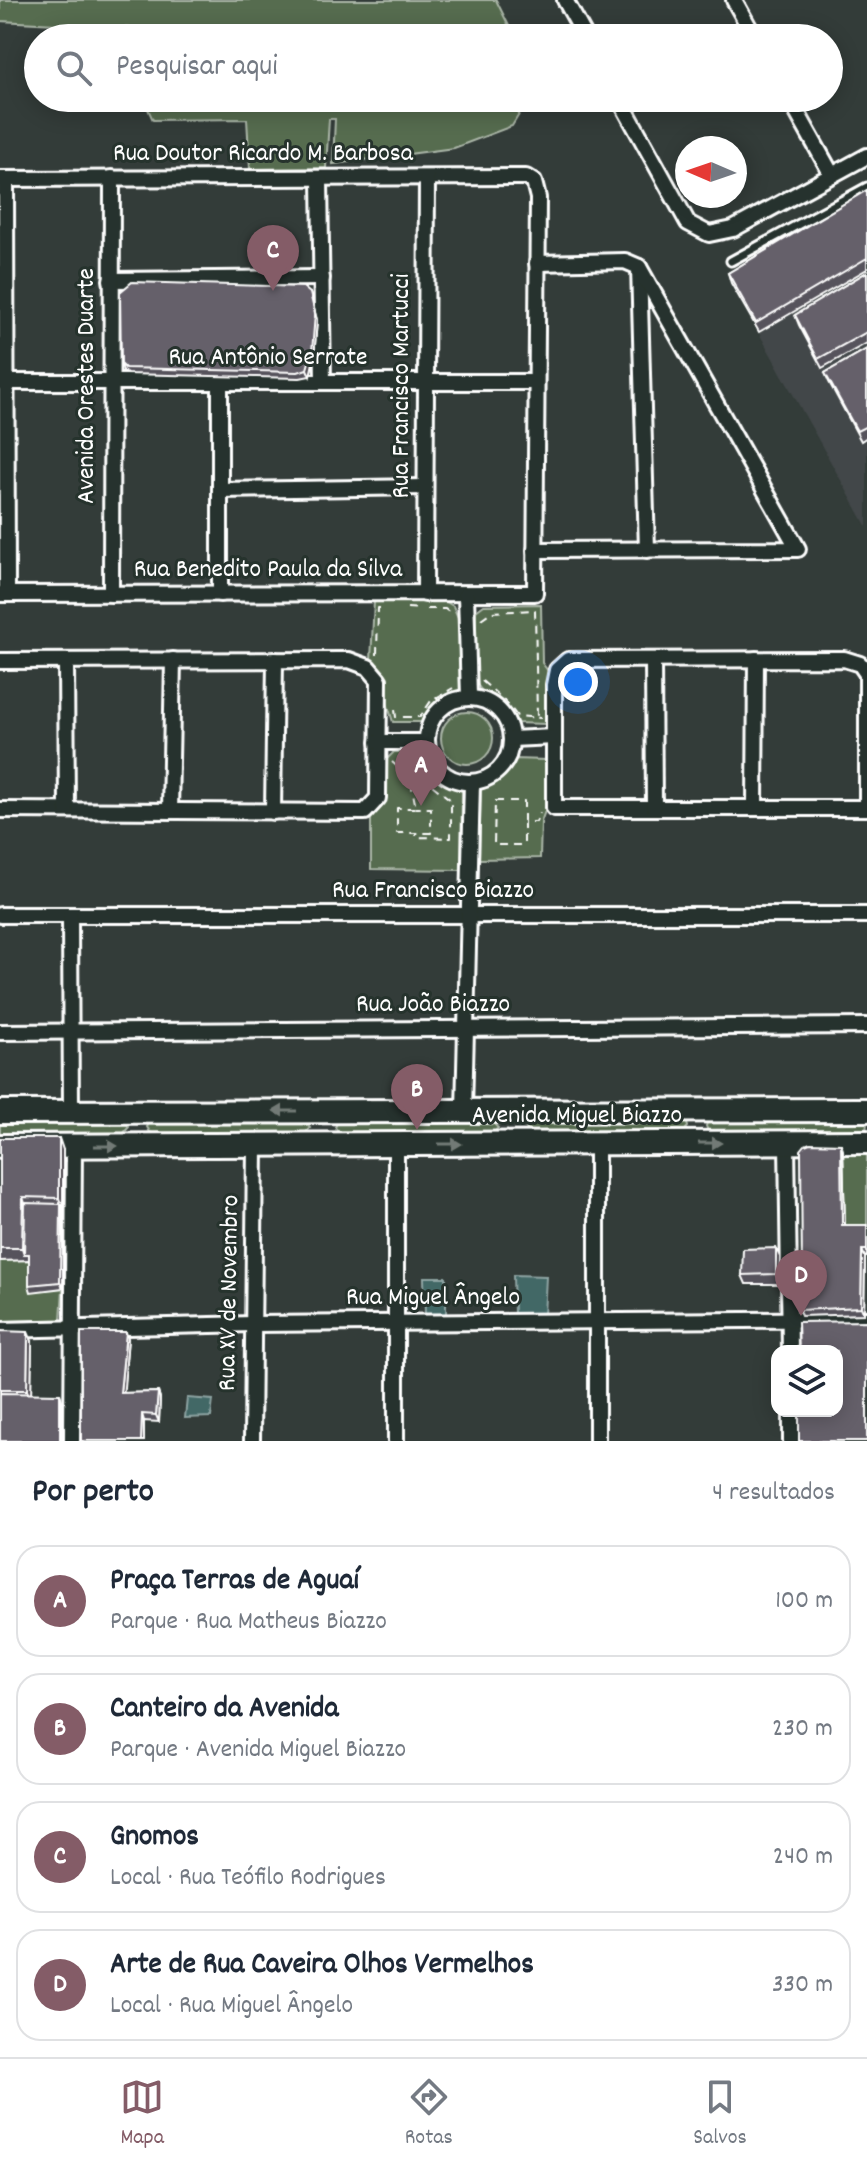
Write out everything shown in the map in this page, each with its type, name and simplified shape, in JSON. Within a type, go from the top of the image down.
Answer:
[{"type":"street","points":[[565,0],[578,24]]},
{"type":"street","points":[[734,0],[747,24]]},
{"type":"street","points":[[627,112],[684,218],[703,232],[727,232],[867,156]]},
{"type":"street","points":[[797,112],[832,175]]},
{"type":"street","name":"Rua Doutor Ricardo M. Barbosa","points":[[3,179],[526,177],[534,182],[538,198],[537,263]]},
{"type":"street","name":"Avenida Orestes Duarte","points":[[111,594],[112,178]]},
{"type":"street","name":"Rua Francisco Martucci","points":[[425,594],[427,178]]},
{"type":"street","points":[[3,179],[3,594]]},
{"type":"street","points":[[320,179],[323,382]]},
{"type":"street","points":[[625,261],[639,267],[798,549],[535,550],[537,263],[625,261]]},
{"type":"street","points":[[639,267],[647,550]]},
{"type":"street","points":[[111,280],[322,278]]},
{"type":"street","points":[[641,344],[648,324],[661,320],[673,323]]},
{"type":"street","points":[[220,381],[220,594]]},
{"type":"street","name":"Rua Antônio Serrate","points":[[4,382],[535,382]]},
{"type":"street","points":[[220,490],[425,487]]},
{"type":"street","name":"Rua Benedito Paula da Silva","points":[[3,594],[535,593],[535,550]]},
{"type":"street","points":[[466,594],[469,697]]},
{"type":"street","points":[[755,808],[756,659]]},
{"type":"street","points":[[844,659],[860,664],[867,674],[867,808],[554,808],[554,685],[557,670],[568,660],[653,660],[844,659]]},
{"type":"street","points":[[170,811],[173,660]]},
{"type":"street","points":[[273,812],[275,660]]},
{"type":"street","points":[[0,661],[349,660],[368,667],[379,680],[378,798],[365,812],[0,810]]},
{"type":"street","points":[[653,660],[654,808]]},
{"type":"street","points":[[66,661],[67,810]]},
{"type":"street","points":[[469,697],[484,700],[498,709],[507,723],[511,739],[508,754],[500,768],[487,778],[472,782],[455,780],[440,772],[430,758],[426,742],[429,725],[438,711],[452,701],[469,697]]},
{"type":"street","points":[[511,739],[554,729]]},
{"type":"street","points":[[378,742],[426,742]]},
{"type":"street","points":[[464,1111],[472,782]]},
{"type":"street","name":"Rua Francisco Biazzo","points":[[0,915],[867,915]]},
{"type":"street","points":[[70,915],[71,1112]]},
{"type":"street","name":"Rua João Biazzo","points":[[0,1032],[867,1026]]},
{"type":"street","points":[[510,1110],[511,1144]]},
{"type":"street","name":"Avenida Miguel Biazzo","points":[[0,1112],[867,1110]]},
{"type":"street","points":[[328,1111],[328,1144]]},
{"type":"street","name":"Avenida Miguel Biazzo","points":[[0,1146],[867,1142]]},
{"type":"street","points":[[597,1143],[597,1441]]},
{"type":"street","points":[[787,1143],[790,1345]]},
{"type":"street","points":[[396,1144],[396,1441]]},
{"type":"street","name":"Rua XV de Novembro","points":[[252,1441],[255,1145]]},
{"type":"street","points":[[72,1441],[74,1146]]},
{"type":"street","name":"Rua Miguel Ângelo","points":[[0,1330],[253,1324],[867,1319]]},
{"type":"street","points":[[791,1417],[791,1441]]},
{"type":"lane","points":[[731,261],[867,187]]},
{"type":"path","points":[[381,662],[375,651],[378,608],[391,608]]},
{"type":"path","points":[[404,608],[445,609],[454,616]]},
{"type":"path","points":[[481,618],[491,612],[535,610],[537,717]]},
{"type":"path","points":[[482,681],[517,716],[537,717],[554,729]]},
{"type":"path","points":[[390,703],[396,717],[420,717],[431,701],[456,686]]},
{"type":"path","points":[[378,722],[395,710]]},
{"type":"path","points":[[387,758],[410,778],[416,808]]},
{"type":"path","points":[[401,769],[419,766],[428,782],[451,800],[451,838],[416,837],[416,833]]},
{"type":"path","points":[[495,801],[524,801],[524,822],[524,845],[494,845],[495,801]]},
{"type":"path","points":[[397,808],[416,808],[431,808],[431,833],[397,833],[397,808]]},
{"type":"path","points":[[524,822],[536,822],[542,809]]},
{"type":"shaded area","points":[[867,202],[867,527],[731,283]]},
{"type":"green space","points":[[0,0],[496,0],[508,24],[57,24],[0,21]]},
{"type":"green space","points":[[149,112],[520,112],[512,126],[454,148],[333,164],[335,119],[329,119],[326,168],[250,169],[247,119],[153,120]]},
{"type":"green space","points":[[443,600],[453,606],[460,622],[461,690],[442,697],[423,722],[393,722],[385,696],[385,673],[371,660],[374,601]]},
{"type":"green space","points":[[541,604],[542,663],[548,671],[546,724],[515,723],[475,680],[476,611],[484,605]]},
{"type":"green space","points":[[467,712],[485,720],[493,738],[485,756],[467,764],[449,756],[441,738],[449,720]]},
{"type":"green space","points":[[409,747],[423,748],[431,770],[462,791],[461,870],[371,869],[371,819],[382,800],[383,763],[394,752],[408,752]]},
{"type":"green space","points":[[513,759],[547,760],[549,800],[541,822],[540,858],[479,859],[481,790],[501,778]]},
{"type":"green space","points":[[861,1120],[867,1123],[866,1131],[714,1133],[708,1131],[706,1126],[708,1121]]},
{"type":"green space","points":[[0,1121],[122,1121],[129,1127],[122,1135],[0,1135]]},
{"type":"green space","points":[[303,1121],[310,1128],[303,1135],[155,1134],[147,1127],[150,1122]]},
{"type":"green space","points":[[491,1121],[498,1128],[491,1135],[343,1134],[335,1127],[338,1122]]},
{"type":"green space","points":[[528,1121],[681,1121],[688,1127],[681,1134],[533,1134],[525,1126]]},
{"type":"green space","points":[[867,1149],[867,1231],[845,1231],[843,1150]]},
{"type":"green space","points":[[31,1260],[63,1288],[61,1320],[0,1321],[0,1261]]},
{"type":"water","points":[[513,1275],[546,1276],[544,1316],[514,1314]]},
{"type":"water","points":[[424,1277],[446,1277],[446,1314],[425,1315]]},
{"type":"water","points":[[187,1398],[213,1400],[211,1417],[185,1418]]},
{"type":"building","points":[[867,190],[867,258],[756,323],[728,273]]},
{"type":"building","points":[[867,272],[867,332],[818,359],[795,315]]},
{"type":"building","points":[[132,282],[303,287],[310,293],[315,314],[312,352],[307,369],[298,372],[125,368],[121,364],[120,292]]},
{"type":"building","points":[[867,349],[867,426],[857,431],[825,373]]},
{"type":"building","points":[[0,1138],[59,1138],[59,1198],[23,1197],[22,1248],[0,1248]]},
{"type":"building","points":[[810,1143],[841,1144],[842,1225],[867,1225],[867,1250],[862,1250],[861,1307],[799,1310],[802,1277],[801,1150]]},
{"type":"building","points":[[25,1203],[61,1204],[60,1282],[29,1285],[29,1254],[24,1254]]},
{"type":"building","points":[[776,1248],[776,1274],[742,1275],[743,1249]]},
{"type":"building","points":[[867,1321],[867,1441],[799,1441],[799,1417],[843,1417],[843,1345],[799,1345],[798,1322]]},
{"type":"building","points":[[0,1331],[28,1332],[27,1390],[0,1390]]},
{"type":"building","points":[[81,1332],[126,1332],[120,1393],[158,1392],[156,1415],[142,1414],[141,1441],[81,1441]]},
{"type":"building","points":[[0,1393],[60,1394],[60,1441],[0,1441]]},
{"type":"place","name":"Gnomos","points":[[273,291]]},
{"type":"place","name":"Praça Terras de Aguaí","points":[[421,806]]},
{"type":"place","name":"Canteiro da Avenida","points":[[417,1130]]},
{"type":"place","name":"Arte de Rua Caveira Olhos Vermelhos","points":[[801,1316]]}]
